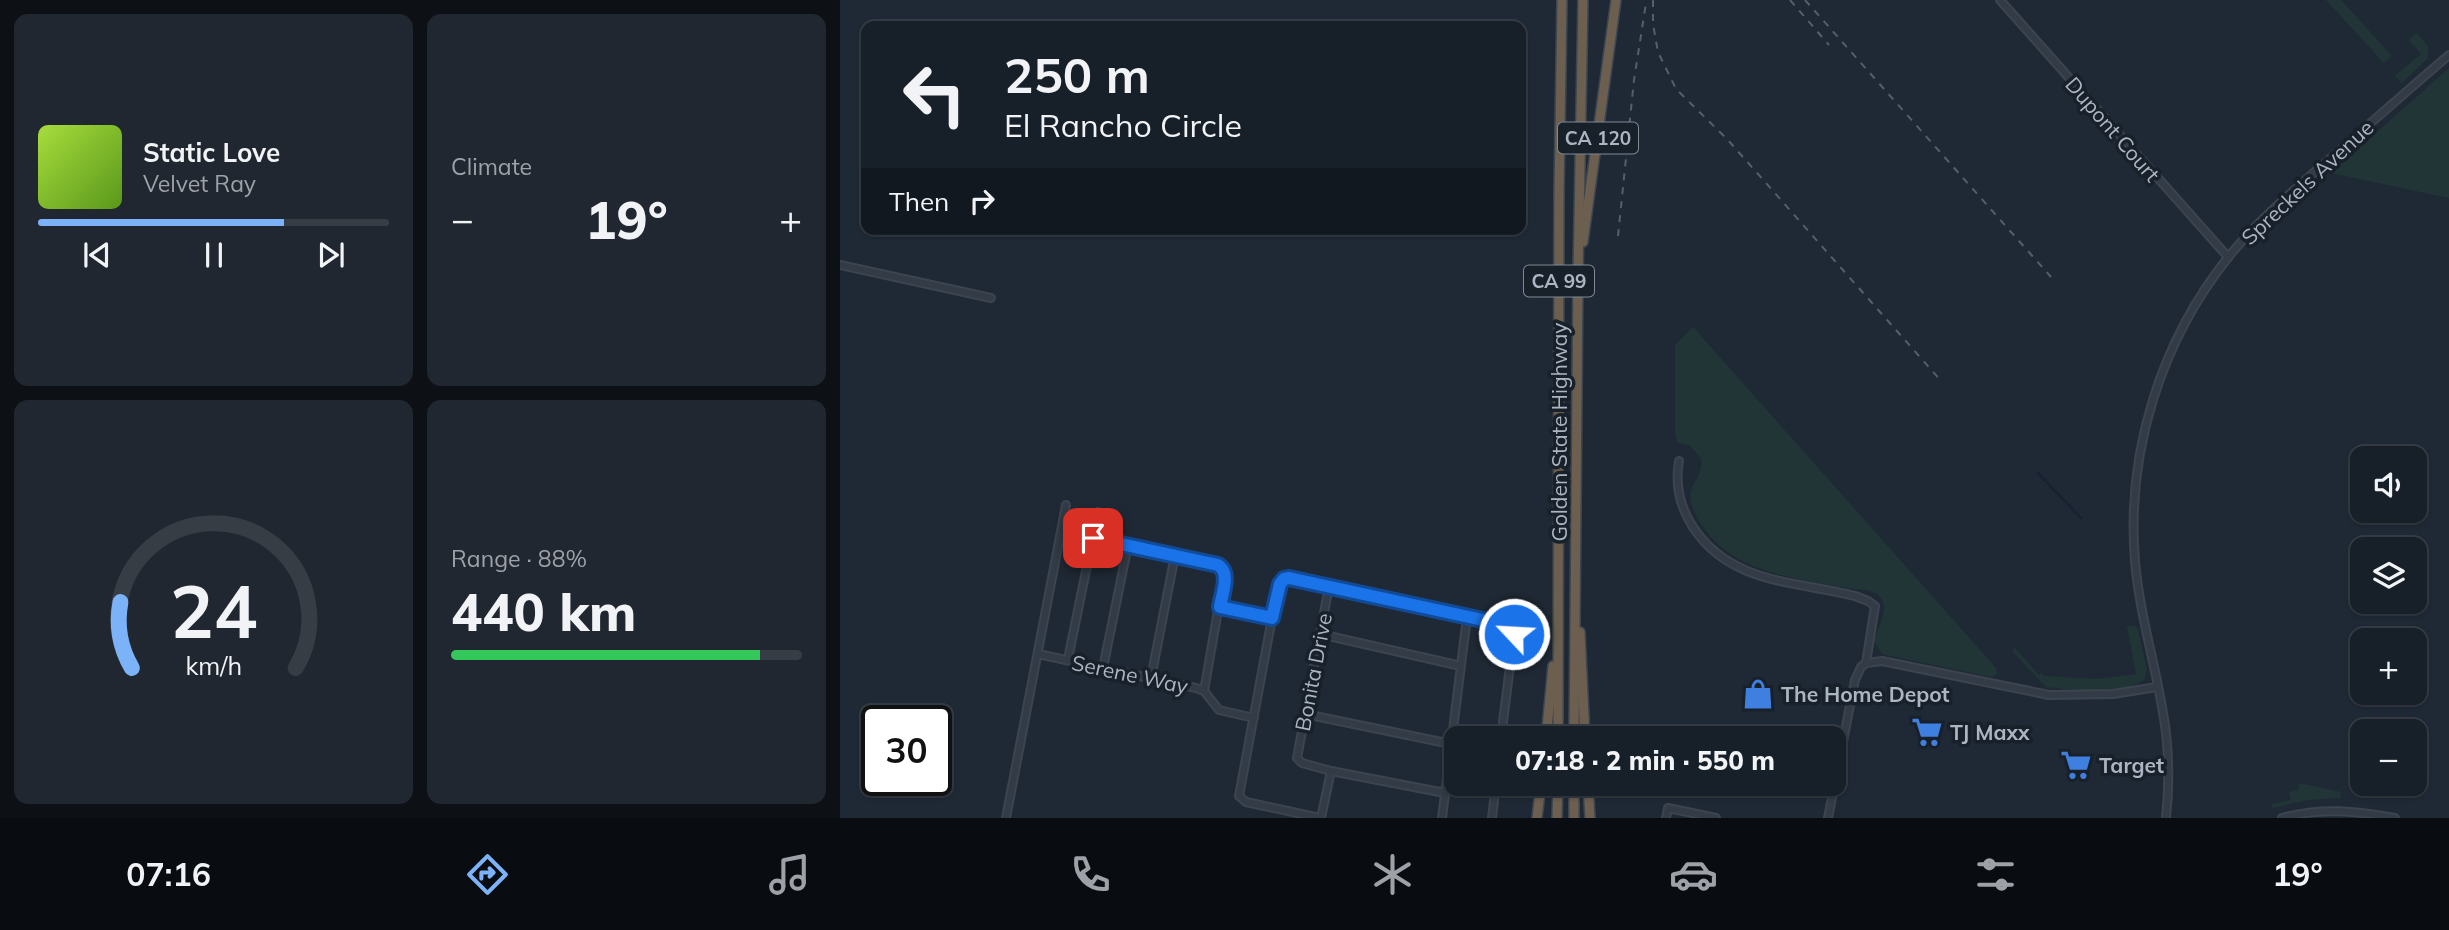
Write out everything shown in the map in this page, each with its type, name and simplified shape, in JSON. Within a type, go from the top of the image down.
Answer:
[{"type":"highway","name":"Golden State Highway","points":[[1558,726],[1562,0]]},
{"type":"highway","name":"Golden State Highway","points":[[1574,726],[1583,0]]},
{"type":"highway","name":"CA 120","points":[[1578,275],[1616,0]]},
{"type":"highway","points":[[1575,529],[1584,726]]},
{"type":"highway","points":[[1547,726],[1559,606]]},
{"type":"highway","points":[[1537,818],[1540,796]]},
{"type":"highway","points":[[1557,818],[1558,796]]},
{"type":"highway","points":[[1574,796],[1574,818]]},
{"type":"highway","points":[[1589,796],[1590,818]]},
{"type":"street","name":"Dupont Court","points":[[2000,0],[2228,257]]},
{"type":"street","name":"Spreckels Avenue","points":[[2166,818],[2166,734],[2137,587],[2134,553],[2135,481],[2153,399],[2176,341],[2199,299],[2228,257],[2278,205],[2449,55]]},
{"type":"street","points":[[840,265],[991,298]]},
{"type":"street","points":[[1679,461],[1677,473],[1681,504],[1690,523],[1713,552],[1744,571],[1855,596],[1875,606],[1866,663]]},
{"type":"street","points":[[1006,818],[1066,505]]},
{"type":"street","points":[[1068,659],[1098,512]]},
{"type":"street","points":[[1093,538],[1224,568],[1226,574],[1204,691]]},
{"type":"street","points":[[1103,668],[1128,545]]},
{"type":"street","points":[[1152,678],[1175,555]]},
{"type":"street","points":[[1444,793],[1331,771],[1320,818],[1287,815],[1247,802],[1239,796],[1272,618],[1280,584],[1284,579],[1329,586],[1506,625],[1513,629],[1502,726]]},
{"type":"street","name":"Bonita Drive","points":[[1329,586],[1297,758],[1302,764],[1331,771]]},
{"type":"street","points":[[1220,607],[1272,618]]},
{"type":"street","points":[[1453,726],[1467,617]]},
{"type":"street","points":[[1320,635],[1461,666]]},
{"type":"street","name":"Serene Way","points":[[1038,654],[1204,691],[1219,710],[1254,718]]},
{"type":"street","points":[[1828,818],[1855,680],[1866,663],[1882,661],[2049,695],[2113,695],[2157,687]]},
{"type":"street","points":[[1305,714],[1444,743]]},
{"type":"street","points":[[1442,818],[1445,796]]},
{"type":"street","points":[[1492,818],[1495,796]]},
{"type":"street","points":[[1666,818],[1668,808],[1716,818]]},
{"type":"street","points":[[2282,818],[2312,811],[2339,810],[2395,818]]},
{"type":"green space","points":[[2326,0],[2341,0],[2392,56],[2384,63]]},
{"type":"green space","points":[[2416,33],[2428,46],[2428,58],[2402,83],[2395,76],[2421,54],[2409,40]]},
{"type":"green space","points":[[2449,68],[2449,198],[2331,173]]},
{"type":"green space","points":[[1693,327],[1996,668],[1997,675],[1991,677],[1882,654],[1874,641],[1884,604],[1875,593],[1803,580],[1758,568],[1720,546],[1704,529],[1691,500],[1701,458],[1689,445],[1677,443],[1675,432],[1675,345]]},
{"type":"green space","points":[[2127,626],[2138,629],[2147,670],[2144,680],[2123,688],[2097,690],[2046,687],[2012,651],[2015,648],[2039,675],[2041,673],[2044,676],[2096,679],[2136,674]]},
{"type":"green space","points":[[2299,783],[2341,792],[2340,798],[2308,800],[2272,808],[2272,804],[2291,800],[2289,792],[2298,790]]},
{"type":"waterway","points":[[2037,472],[2081,518]]},
{"type":"railway","points":[[1653,0],[1653,24],[1658,52],[1676,89],[1727,139],[1942,382]]},
{"type":"railway","points":[[1790,0],[1829,45]]},
{"type":"railway","points":[[1805,0],[2051,277]]},
{"type":"railway","points":[[1618,236],[1634,80],[1646,3]]},
{"type":"place","name":"The Home Depot","points":[[1758,694]]},
{"type":"place","name":"TJ Maxx","points":[[1927,732]]},
{"type":"place","name":"Target","points":[[2076,765]]},
{"type":"route","points":[[1093,538],[1224,568],[1226,574],[1220,607],[1272,618],[1280,584],[1289,578],[1506,625],[1513,629],[1514,634]]}]
